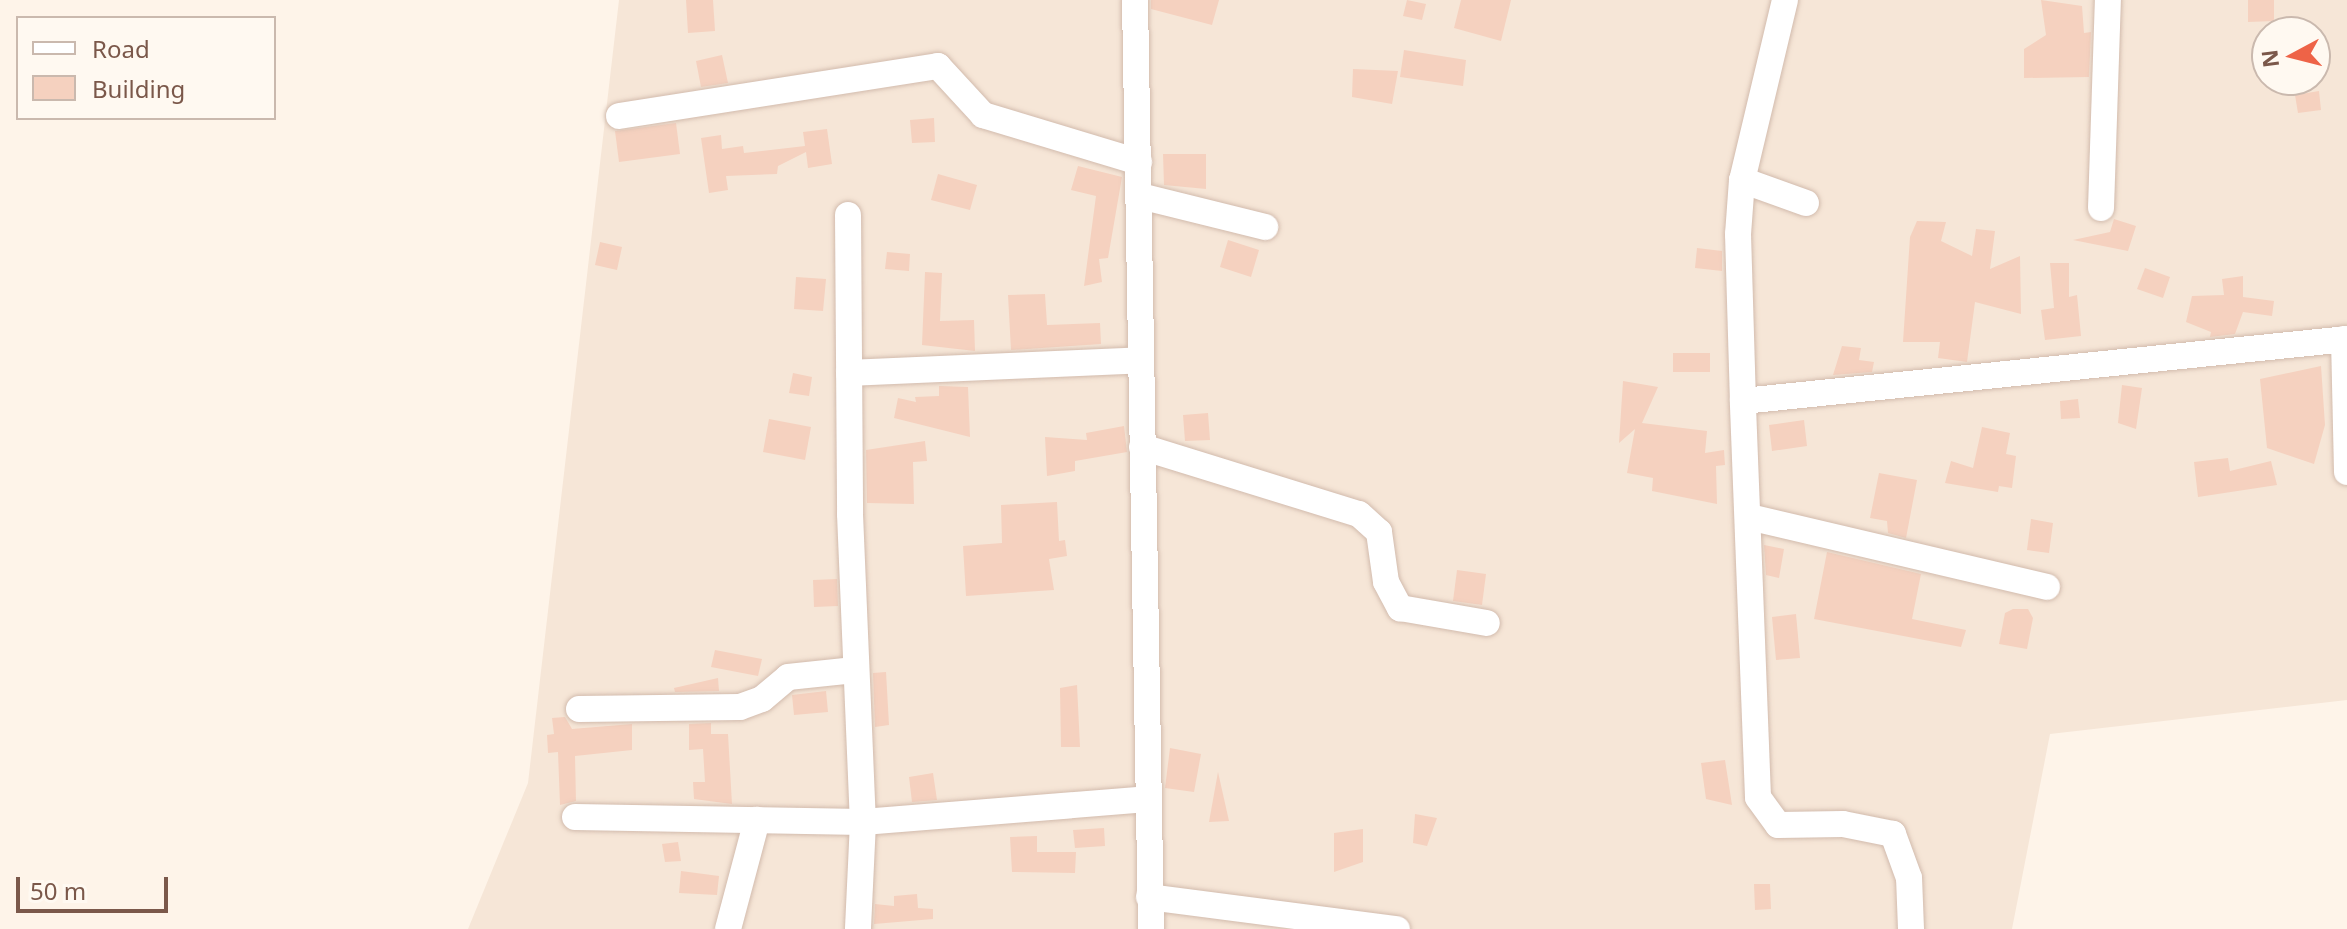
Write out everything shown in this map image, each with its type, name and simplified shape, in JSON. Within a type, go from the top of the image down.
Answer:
[{"type":"street","points":[[1135,0],[1151,929]]},
{"type":"street","points":[[1785,0],[1742,180],[1738,278],[1758,797],[1778,825],[1843,824],[1893,834],[1903,847],[1909,878],[1911,929]]},
{"type":"street","points":[[2101,208],[2108,0]]},
{"type":"street","points":[[619,116],[938,66],[983,115],[1139,162]]},
{"type":"street","points":[[1742,180],[1806,203]]},
{"type":"street","points":[[1140,196],[1265,227]]},
{"type":"street","points":[[848,215],[855,670],[863,822],[858,929]]},
{"type":"street","points":[[1743,401],[2345,339],[2347,472]]},
{"type":"street","points":[[849,373],[1141,360]]},
{"type":"street","points":[[1142,447],[1359,514],[1379,532],[1386,582],[1400,608],[1487,623]]},
{"type":"street","points":[[1749,517],[2047,587]]},
{"type":"street","points":[[579,709],[740,707],[762,699],[788,677],[855,670]]},
{"type":"street","points":[[575,817],[863,822],[1147,799]]},
{"type":"street","points":[[728,929],[757,820]]},
{"type":"street","points":[[1149,897],[1397,929]]},
{"type":"shaded area","points":[[619,0],[2347,0],[2347,700],[2050,734],[2012,929],[468,929],[528,783]]},
{"type":"building","points":[[686,0],[713,0],[715,31],[688,33]]},
{"type":"building","points":[[1151,0],[1219,0],[1212,25],[1151,9]]},
{"type":"building","points":[[1407,0],[1426,4],[1422,20],[1403,16]]},
{"type":"building","points":[[1461,0],[1511,0],[1501,41],[1454,28]]},
{"type":"building","points":[[2041,0],[2082,6],[2084,33],[2091,32],[2089,77],[2024,78],[2024,49],[2046,35]]},
{"type":"building","points":[[2248,0],[2274,0],[2274,16],[2251,16],[2251,22],[2248,22]]},
{"type":"building","points":[[1404,50],[1466,60],[1463,86],[1400,77]]},
{"type":"building","points":[[722,55],[728,83],[701,87],[696,61]]},
{"type":"building","points":[[1353,69],[1398,71],[1392,104],[1352,97]]},
{"type":"building","points":[[2295,96],[2320,96],[2321,110],[2298,113]]},
{"type":"building","points":[[934,118],[935,142],[912,143],[910,120]]},
{"type":"building","points":[[676,123],[680,154],[619,162],[615,131]]},
{"type":"building","points":[[827,129],[832,164],[808,168],[806,152],[778,166],[777,174],[726,176],[728,190],[709,193],[701,138],[721,135],[722,149],[743,146],[744,153],[805,146],[803,132]]},
{"type":"building","points":[[1163,154],[1206,154],[1206,189],[1164,185]]},
{"type":"building","points":[[1078,166],[1122,177],[1108,258],[1099,259],[1102,282],[1084,286],[1096,196],[1071,190]]},
{"type":"building","points":[[938,174],[977,185],[970,210],[931,200]]},
{"type":"building","points":[[2114,219],[2136,226],[2128,251],[2073,240],[2110,232]]},
{"type":"building","points":[[1917,221],[1946,222],[1941,241],[1972,256],[1976,229],[1995,231],[1990,269],[2020,256],[2021,314],[1975,302],[1967,362],[1938,358],[1940,342],[1903,342],[1910,237]]},
{"type":"building","points":[[1228,240],[1259,250],[1251,277],[1220,267]]},
{"type":"building","points":[[600,242],[622,247],[617,270],[595,265]]},
{"type":"building","points":[[1697,248],[1722,251],[1722,271],[1695,268]]},
{"type":"building","points":[[887,252],[910,254],[909,271],[885,269]]},
{"type":"building","points":[[2050,263],[2069,263],[2069,297],[2077,295],[2081,336],[2045,340],[2041,310],[2054,308]]},
{"type":"building","points":[[2145,268],[2170,277],[2163,298],[2137,289]]},
{"type":"building","points":[[925,272],[942,273],[940,321],[974,320],[975,351],[922,345]]},
{"type":"building","points":[[2243,276],[2243,297],[2274,301],[2272,316],[2243,312],[2235,334],[2210,337],[2211,332],[2186,322],[2192,296],[2224,295],[2222,279]]},
{"type":"building","points":[[796,277],[826,279],[823,311],[794,309]]},
{"type":"building","points":[[1045,294],[1047,325],[1100,323],[1101,344],[1011,350],[1008,295]]},
{"type":"building","points":[[1842,346],[1861,348],[1859,360],[1874,362],[1872,372],[1833,375]]},
{"type":"building","points":[[1673,353],[1710,353],[1710,372],[1673,372]]},
{"type":"building","points":[[2321,366],[2325,425],[2314,464],[2267,448],[2260,379]]},
{"type":"building","points":[[793,373],[812,377],[809,396],[789,393]]},
{"type":"building","points":[[1623,381],[1658,387],[1642,423],[1707,431],[1705,453],[1724,450],[1725,465],[1716,466],[1717,504],[1652,491],[1653,478],[1627,473],[1635,429],[1619,443]]},
{"type":"building","points":[[2122,385],[2142,388],[2136,429],[2118,423]]},
{"type":"building","points":[[939,386],[968,387],[970,437],[894,418],[898,398],[916,402],[915,397],[939,396]]},
{"type":"building","points":[[2078,399],[2080,418],[2061,419],[2060,401]]},
{"type":"building","points":[[1208,413],[1210,440],[1185,441],[1183,415]]},
{"type":"building","points":[[769,419],[811,427],[805,460],[763,452]]},
{"type":"building","points":[[1804,420],[1807,446],[1772,451],[1769,425]]},
{"type":"building","points":[[1124,426],[1127,452],[1075,461],[1075,471],[1047,476],[1045,437],[1087,440],[1086,433]]},
{"type":"building","points":[[1982,427],[2010,433],[2006,454],[2016,456],[2012,488],[1999,486],[1998,492],[1945,483],[1951,461],[1973,468]]},
{"type":"building","points":[[925,441],[927,461],[913,462],[914,504],[867,503],[866,450]]},
{"type":"building","points":[[2228,458],[2230,471],[2271,461],[2277,485],[2198,497],[2194,462]]},
{"type":"building","points":[[1879,473],[1917,480],[1906,538],[1888,533],[1887,521],[1870,518]]},
{"type":"building","points":[[1057,502],[1059,541],[1065,540],[1067,556],[1049,559],[1054,590],[966,596],[963,546],[1002,543],[1001,505]]},
{"type":"building","points":[[2031,519],[2053,523],[2049,553],[2027,550]]},
{"type":"building","points":[[1764,545],[1784,549],[1779,578],[1766,575]]},
{"type":"building","points":[[1827,552],[1921,574],[1912,619],[1966,630],[1961,647],[1814,619]]},
{"type":"building","points":[[1457,570],[1486,574],[1482,605],[1453,601]]},
{"type":"building","points":[[837,579],[838,606],[814,607],[813,580]]},
{"type":"building","points":[[2013,609],[2028,609],[2033,618],[2027,649],[1999,644],[2005,613]]},
{"type":"building","points":[[1796,614],[1800,658],[1776,660],[1772,617]]},
{"type":"building","points":[[715,650],[762,659],[758,676],[711,667]]},
{"type":"building","points":[[886,672],[889,725],[875,727],[873,673]]},
{"type":"building","points":[[718,678],[719,691],[675,692],[674,688]]},
{"type":"building","points":[[1077,685],[1080,747],[1061,747],[1060,688]]},
{"type":"building","points":[[826,691],[828,712],[794,715],[792,695]]},
{"type":"building","points":[[565,717],[572,729],[632,724],[632,750],[575,756],[576,801],[560,805],[558,752],[548,753],[547,735],[554,734],[552,718]]},
{"type":"building","points":[[711,723],[711,734],[728,734],[732,804],[694,799],[693,782],[705,782],[703,749],[689,750],[689,724]]},
{"type":"building","points":[[1170,748],[1201,754],[1194,792],[1165,788]]},
{"type":"building","points":[[1725,760],[1732,805],[1706,799],[1701,763]]},
{"type":"building","points":[[1218,772],[1229,821],[1209,822]]},
{"type":"building","points":[[933,773],[937,800],[912,802],[909,777]]},
{"type":"building","points":[[1415,814],[1437,818],[1427,846],[1413,843]]},
{"type":"building","points":[[1104,828],[1105,846],[1075,848],[1073,830]]},
{"type":"building","points":[[1363,829],[1363,862],[1334,872],[1334,833]]},
{"type":"building","points":[[1037,836],[1037,852],[1076,852],[1075,873],[1012,872],[1010,837]]},
{"type":"building","points":[[678,842],[681,861],[665,862],[662,844]]},
{"type":"building","points":[[681,871],[719,876],[717,895],[679,893]]},
{"type":"building","points":[[1754,884],[1770,884],[1771,909],[1755,910]]},
{"type":"building","points":[[917,894],[918,908],[933,909],[933,919],[874,924],[875,904],[894,906],[894,896]]}]
